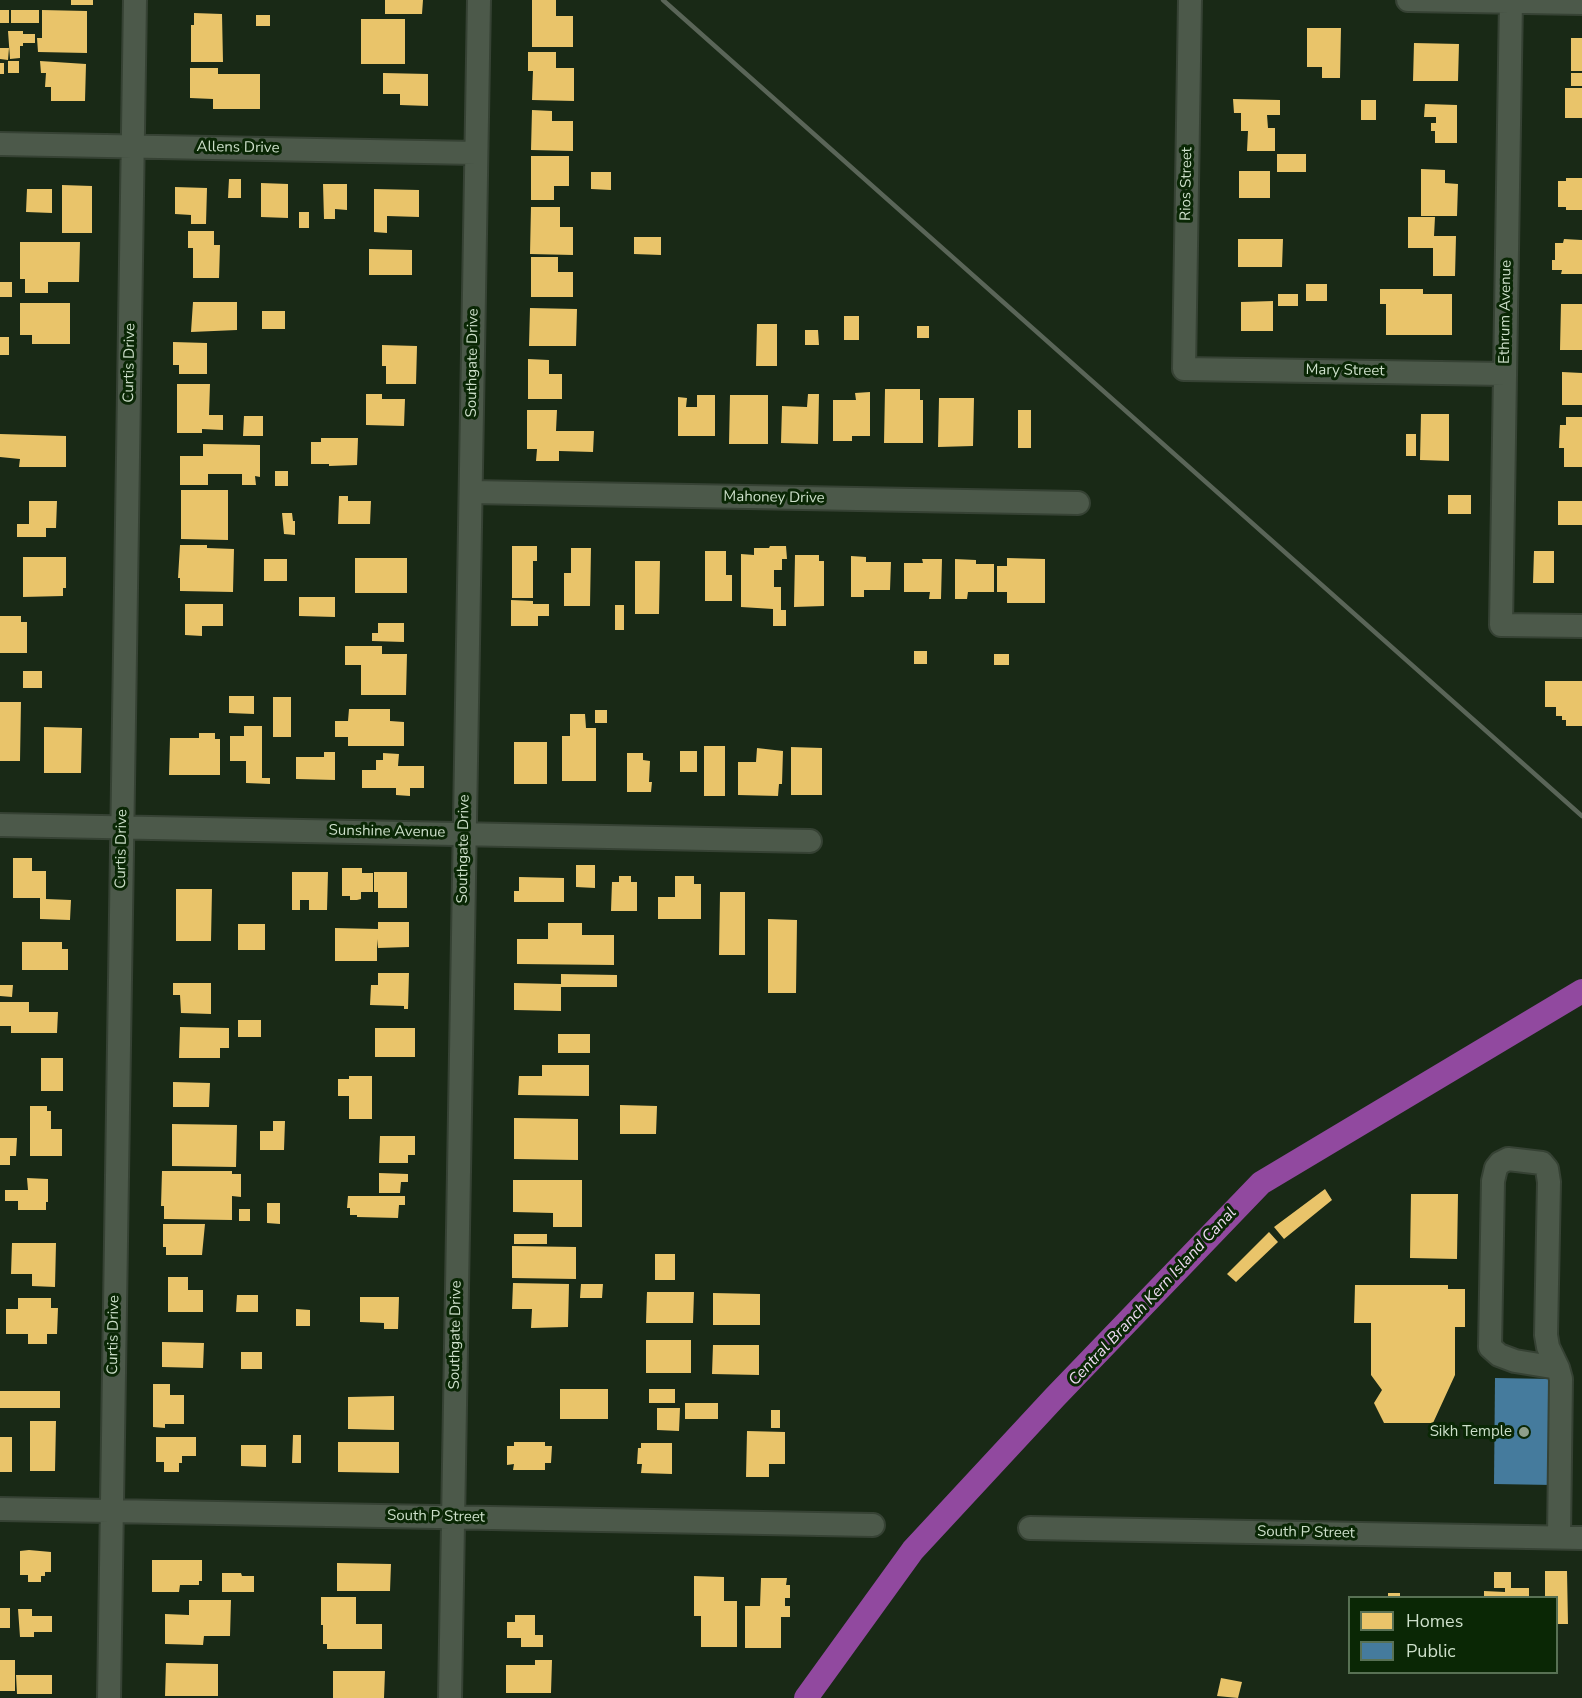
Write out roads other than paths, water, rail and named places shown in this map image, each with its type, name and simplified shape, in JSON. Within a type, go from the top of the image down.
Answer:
[{"type":"street","name":"Curtis Drive","points":[[109,1698],[135,0]]},
{"type":"street","name":"Southgate Drive","points":[[450,1698],[479,0]]},
{"type":"street","name":"Rios Street","points":[[1184,369],[1190,0]]},
{"type":"street","points":[[1408,0],[1582,3]]},
{"type":"street","name":"Ethrum Avenue","points":[[1511,1],[1501,625],[1582,626]]},
{"type":"street","name":"Allens Drive","points":[[0,144],[476,153]]},
{"type":"street","name":"Mary Street","points":[[1184,369],[1505,374]]},
{"type":"street","name":"Mahoney Drive","points":[[471,492],[1078,503]]},
{"type":"street","name":"Sunshine Avenue","points":[[0,825],[810,840]]},
{"type":"street","points":[[1558,1368],[1515,1361],[1498,1355],[1490,1347],[1492,1180],[1496,1168],[1508,1159],[1542,1163],[1547,1169],[1549,1182],[1546,1335],[1548,1347],[1558,1368],[1561,1379],[1559,1537]]},
{"type":"street","name":"South P Street","points":[[0,1509],[873,1525]]},
{"type":"street","name":"South P Street","points":[[1030,1528],[1582,1538]]},
{"type":"waterway","name":"Central Branch Kern Island Canal","points":[[806,1698],[913,1550],[1055,1397],[1261,1183],[1582,991]]},
{"type":"railway","points":[[663,0],[1582,816]]},
{"type":"place","name":"Sikh Temple","points":[[1524,1432]]}]
